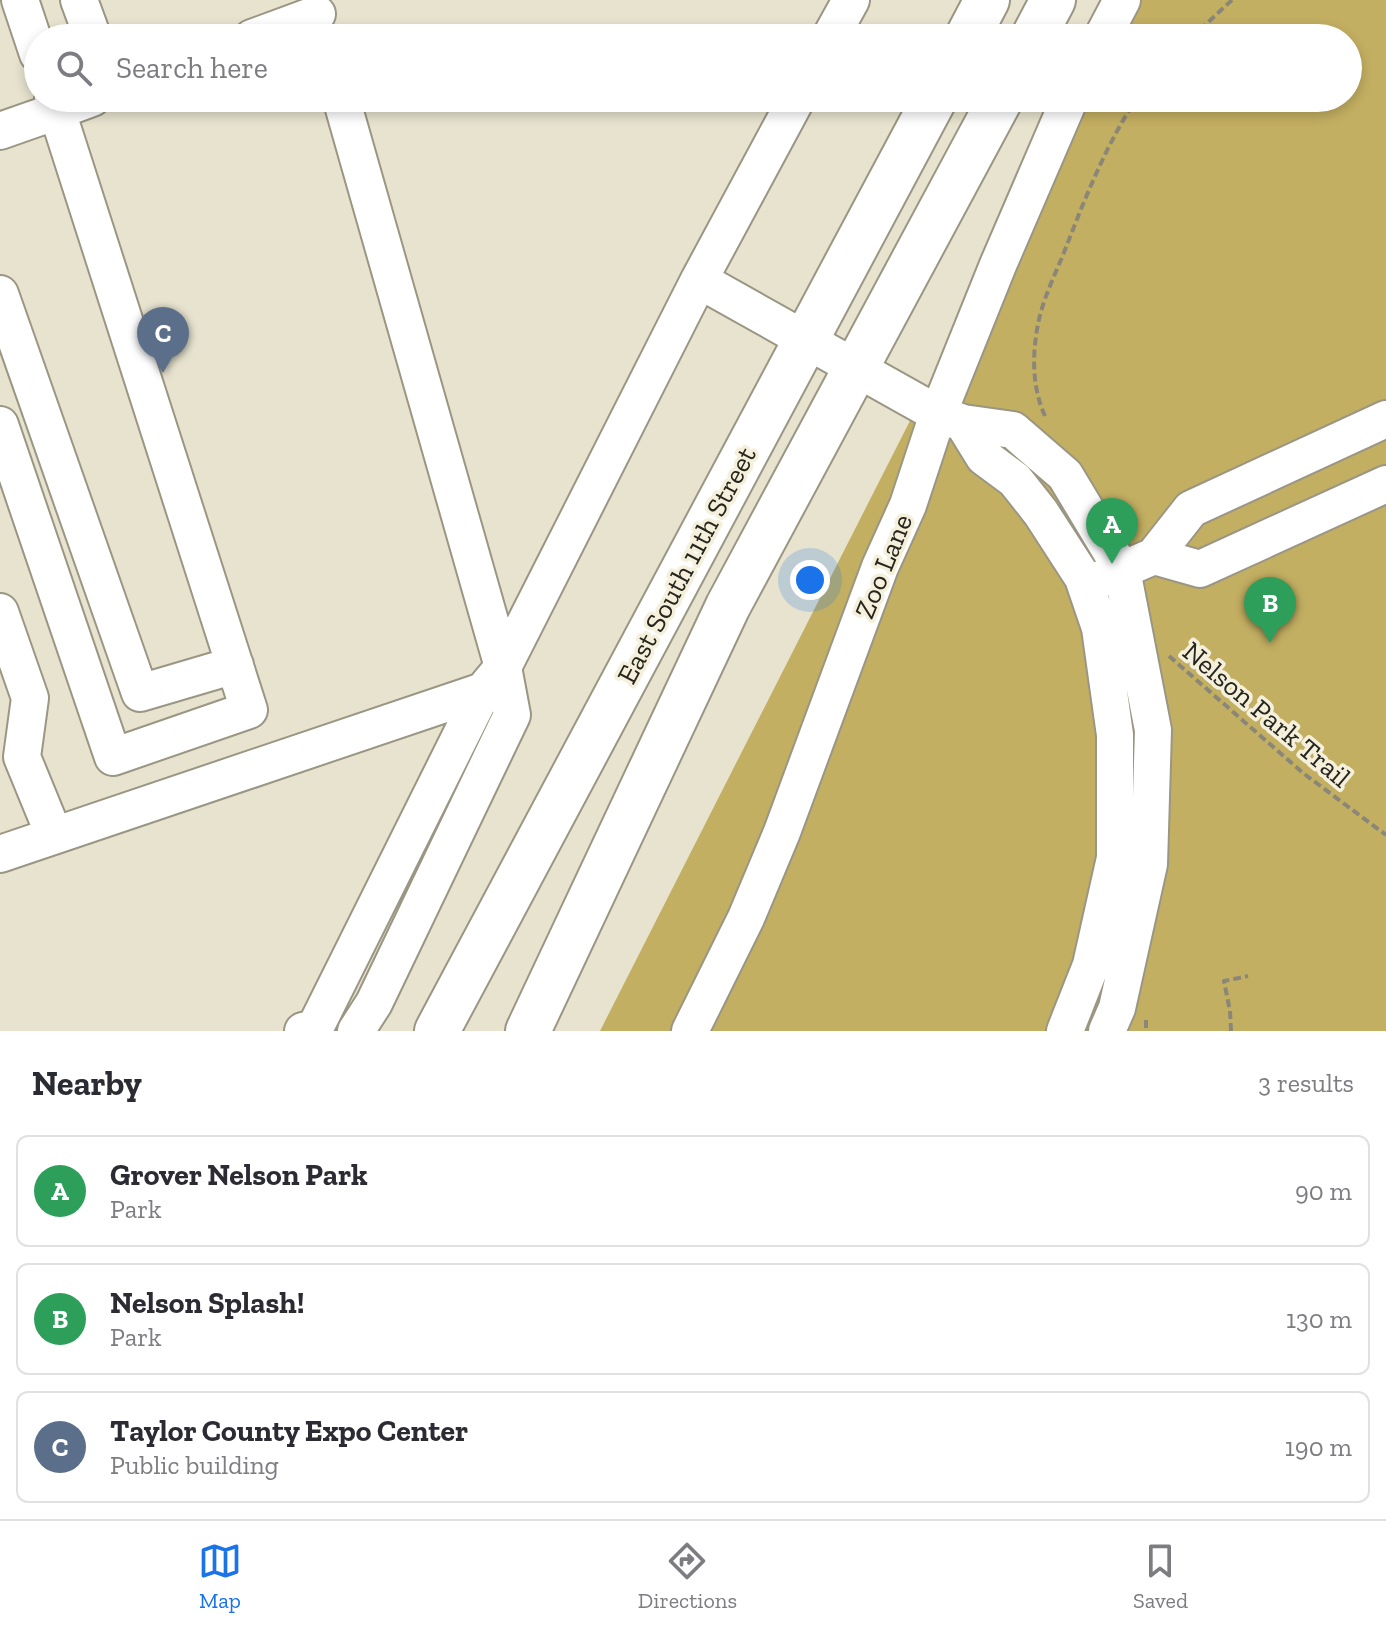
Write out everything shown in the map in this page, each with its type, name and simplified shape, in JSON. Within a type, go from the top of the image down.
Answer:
[{"type":"main road","points":[[974,24],[987,0]]},
{"type":"main road","points":[[1040,24],[1053,0]]},
{"type":"main road","name":"East South 11th Street","points":[[437,1031],[928,112]]},
{"type":"main road","name":"East South 11th Street","points":[[528,1031],[728,606],[994,112]]},
{"type":"lane","points":[[20,0],[28,24]]},
{"type":"lane","points":[[79,0],[88,24]]},
{"type":"lane","points":[[838,24],[851,0]]},
{"type":"lane","points":[[1109,24],[1122,0]]},
{"type":"lane","points":[[296,24],[318,17]]},
{"type":"lane","points":[[0,131],[40,112]]},
{"type":"lane","points":[[0,425],[113,757],[249,710],[57,112]]},
{"type":"lane","points":[[345,112],[493,679],[512,715],[374,1003],[356,1031]]},
{"type":"lane","points":[[303,1031],[315,1028],[699,280],[789,112]]},
{"type":"lane","name":"Zoo Lane","points":[[690,1031],[746,918],[782,832],[880,567],[951,419],[998,265],[1064,112]]},
{"type":"lane","points":[[699,280],[951,419],[1013,430],[1065,475],[1138,563],[1153,730],[1149,864],[1117,1008],[1107,1031]]},
{"type":"lane","points":[[0,294],[140,693],[235,665]]},
{"type":"lane","points":[[951,419],[984,457],[1015,480],[1041,513],[1086,586],[1100,628],[1115,735],[1115,858],[1091,965],[1065,1031]]},
{"type":"lane","points":[[1086,586],[1138,563],[1191,509],[1386,419]]},
{"type":"lane","points":[[1138,563],[1200,569],[1386,484]]},
{"type":"lane","points":[[0,612],[30,698],[11,749],[54,835]]},
{"type":"lane","points":[[0,854],[493,679]]},
{"type":"path","points":[[1206,24],[1232,0]]},
{"type":"path","points":[[1047,422],[1036,390],[1034,370],[1040,318],[1079,214],[1104,157],[1129,112]]},
{"type":"path","name":"Nelson Park Trail","points":[[1161,650],[1303,773],[1386,835]]},
{"type":"path","points":[[1231,1031],[1224,981],[1248,976]]},
{"type":"shaded area","points":[[1124,0],[1386,0],[1386,1031],[600,1031],[1067,112],[1362,112],[1362,24],[1112,24]]},
{"type":"place","name":"Taylor County Expo Center","points":[[163,373]]},
{"type":"place","name":"Grover Nelson Park","points":[[1112,564]]},
{"type":"place","name":"Nelson Splash!","points":[[1270,643]]}]
